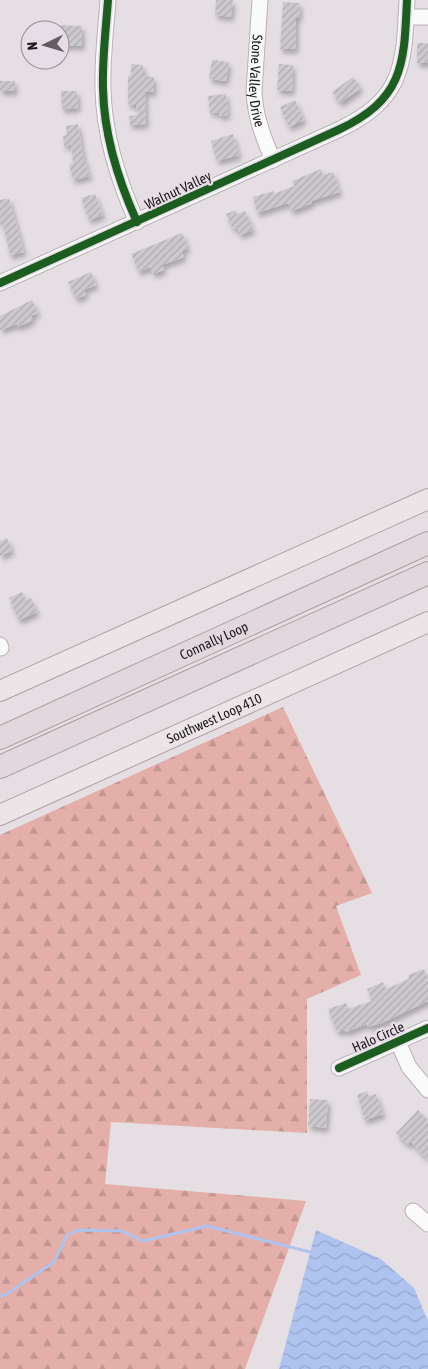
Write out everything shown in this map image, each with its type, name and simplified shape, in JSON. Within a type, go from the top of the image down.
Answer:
[{"type":"highway","name":"Connally Loop","points":[[0,738],[428,543]]},
{"type":"highway","name":"Connally Loop","points":[[0,767],[428,573]]},
{"type":"main road","points":[[0,691],[428,499]]},
{"type":"main road","name":"Southwest Loop 410","points":[[0,815],[428,622]]},
{"type":"street","points":[[108,0],[103,89],[105,120],[111,150],[120,179],[137,222]]},
{"type":"street","name":"Stone Valley Drive","points":[[260,0],[254,91],[255,105],[261,132],[273,160]]},
{"type":"street","name":"Walnut Valley","points":[[0,282],[137,222],[369,114],[379,105],[391,89],[397,76],[404,54],[407,0]]},
{"type":"street","points":[[406,17],[428,18]]},
{"type":"street","name":"Halo Circle","points":[[339,1068],[428,1028]]},
{"type":"street","points":[[398,1042],[409,1067],[428,1090]]},
{"type":"street","points":[[413,1211],[428,1223]]},
{"type":"green space","points":[[283,707],[372,893],[336,906],[361,975],[307,999],[307,1133],[111,1122],[105,1184],[306,1201],[245,1369],[0,1369],[0,835]]},
{"type":"water","points":[[316,1230],[381,1259],[414,1288],[428,1321],[428,1369],[279,1369]]},
{"type":"building","points":[[216,0],[233,0],[231,17],[215,15]]},
{"type":"building","points":[[283,2],[300,3],[299,18],[296,18],[296,49],[280,49]]},
{"type":"building","points":[[70,25],[82,26],[82,46],[70,45]]},
{"type":"building","points":[[417,43],[428,43],[428,63],[417,63]]},
{"type":"building","points":[[212,60],[229,62],[226,81],[209,79]]},
{"type":"building","points":[[131,64],[143,65],[143,76],[154,77],[154,92],[145,92],[146,124],[130,125],[129,116],[138,115],[136,105],[129,105],[128,101],[128,76],[131,76]]},
{"type":"building","points":[[279,64],[293,65],[292,91],[277,90]]},
{"type":"building","points":[[353,77],[361,88],[340,103],[332,92]]},
{"type":"building","points":[[0,81],[15,81],[15,91],[0,91]]},
{"type":"building","points":[[61,91],[77,91],[78,108],[62,109]]},
{"type":"building","points":[[226,94],[228,115],[219,116],[219,112],[210,113],[208,96]]},
{"type":"building","points":[[295,100],[304,120],[289,127],[280,107]]},
{"type":"building","points":[[78,124],[84,160],[90,176],[73,180],[69,164],[73,163],[71,145],[64,146],[63,136],[67,135],[66,126]]},
{"type":"building","points":[[233,134],[239,155],[217,161],[211,141]]},
{"type":"building","points":[[321,169],[323,175],[333,172],[340,192],[311,201],[312,203],[292,211],[288,203],[257,213],[253,197],[273,191],[274,194],[294,186],[292,181]]},
{"type":"building","points":[[95,194],[103,215],[89,220],[81,198]]},
{"type":"building","points":[[9,198],[24,252],[10,255],[3,224],[0,225],[0,200]]},
{"type":"building","points":[[235,210],[237,214],[245,211],[253,230],[240,235],[237,228],[233,229],[226,214]]},
{"type":"building","points":[[182,233],[188,248],[182,251],[184,257],[162,265],[164,270],[153,274],[150,267],[139,272],[131,254]]},
{"type":"building","points":[[91,272],[96,285],[84,290],[86,295],[76,299],[68,282]]},
{"type":"building","points":[[32,300],[38,313],[31,316],[33,320],[18,327],[17,324],[0,330],[0,316]]},
{"type":"building","points":[[7,538],[12,551],[0,556],[0,541]]},
{"type":"building","points":[[22,592],[26,600],[31,598],[37,612],[19,620],[9,598]]},
{"type":"building","points":[[424,969],[428,979],[428,1001],[382,1023],[368,1027],[367,1024],[346,1032],[345,1030],[337,1032],[328,1009],[346,1003],[348,1009],[372,1001],[367,989],[383,982],[386,989],[409,979],[408,975]]},
{"type":"building","points":[[367,1091],[368,1096],[376,1094],[383,1114],[365,1120],[357,1095]]},
{"type":"building","points":[[310,1099],[328,1100],[326,1128],[308,1126]]},
{"type":"building","points":[[418,1110],[428,1120],[428,1160],[411,1142],[408,1145],[396,1133]]},
{"type":"waterway","points":[[0,1296],[5,1295],[54,1262],[67,1235],[78,1230],[122,1231],[143,1241],[207,1226],[314,1253]]},
{"type":"cycle path","points":[[108,0],[103,78],[106,123],[118,174],[137,222]]},
{"type":"cycle path","points":[[0,283],[338,130],[360,118],[376,106],[388,92],[396,78],[404,43],[407,0]]},
{"type":"cycle path","points":[[339,1068],[428,1028]]}]
